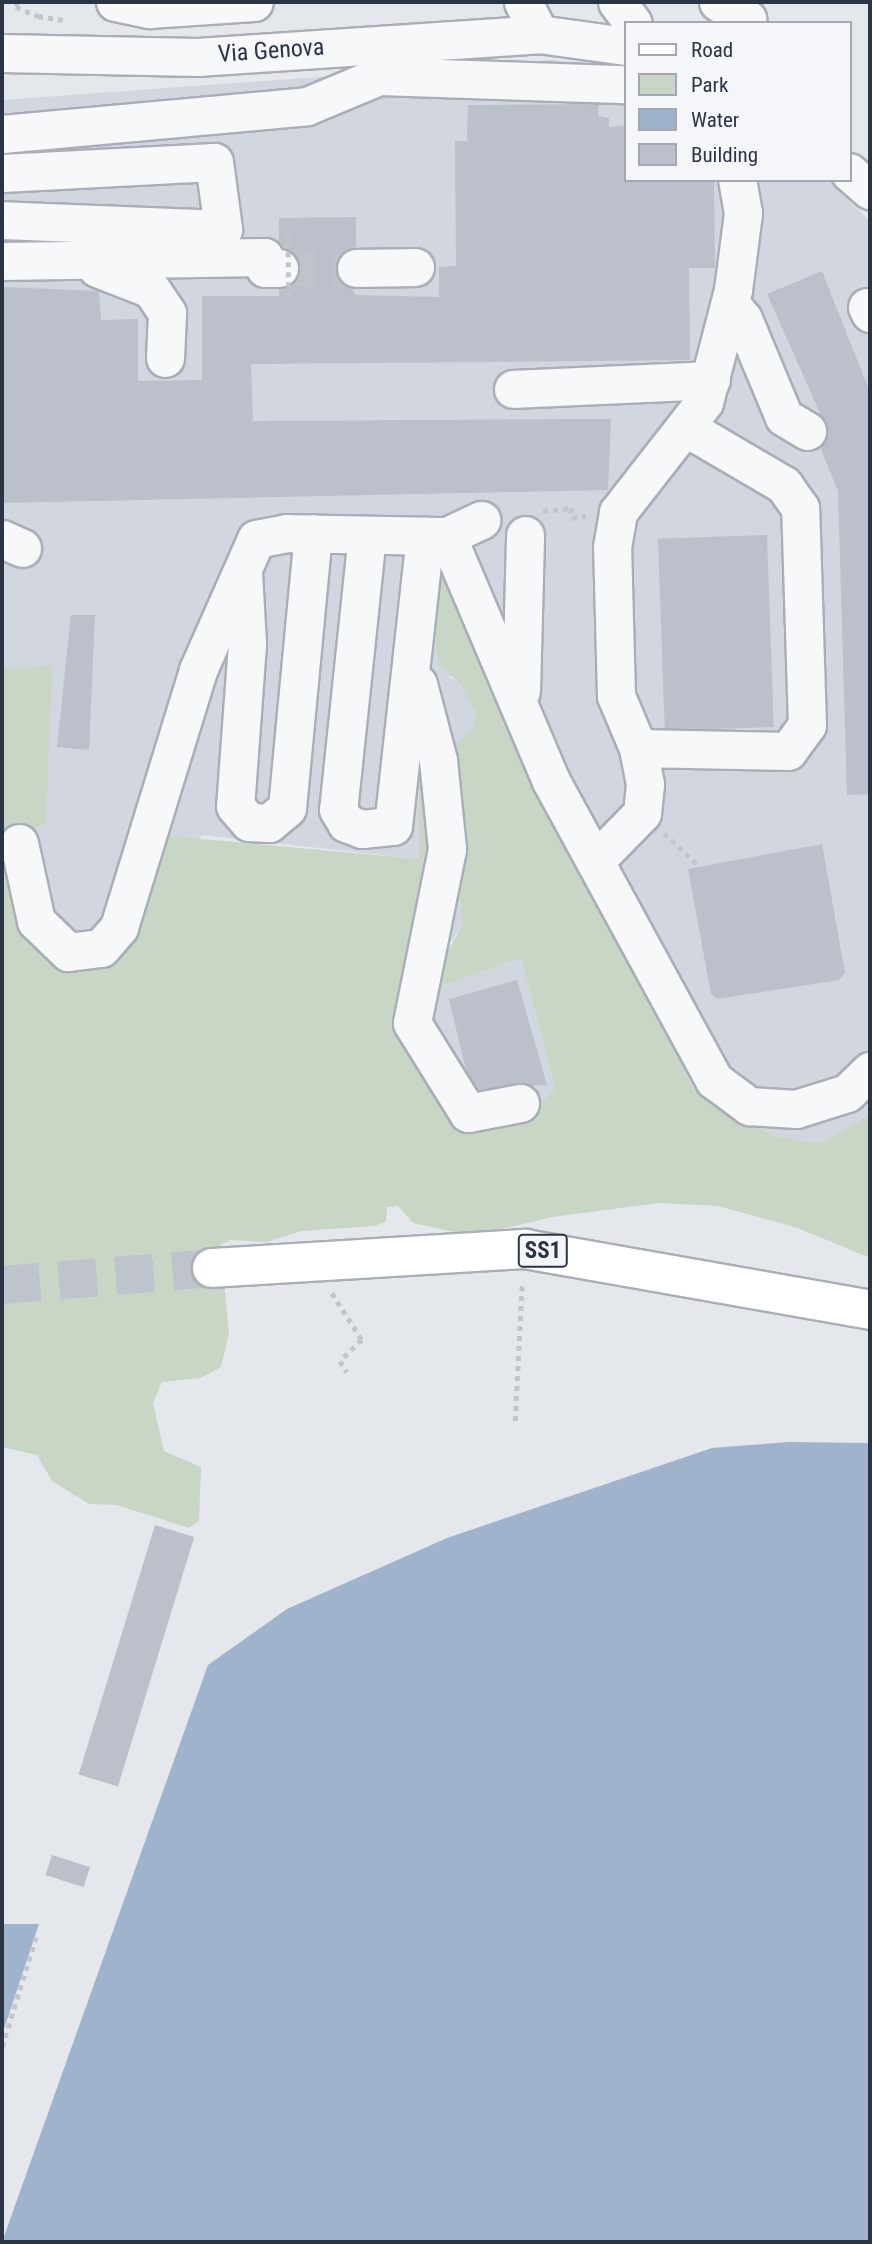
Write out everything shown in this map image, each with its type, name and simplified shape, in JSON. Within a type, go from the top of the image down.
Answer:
[{"type":"main road","name":"SS1","points":[[212,1268],[525,1249],[870,1310]]},
{"type":"street","name":"Via Genova","points":[[115,2],[149,9],[254,2]]},
{"type":"street","points":[[523,2],[539,34]]},
{"type":"street","points":[[617,2],[631,21]]},
{"type":"street","name":"Via Genova","points":[[2,53],[197,57],[539,34],[624,46]]},
{"type":"street","points":[[2,134],[307,106],[379,76],[624,84]]},
{"type":"street","points":[[2,173],[214,162],[223,229],[2,220]]},
{"type":"street","points":[[851,174],[870,190]]},
{"type":"street","points":[[596,860],[642,813],[638,748],[617,696],[612,547],[618,512],[687,428],[711,380],[730,303],[743,214],[737,182]]},
{"type":"street","points":[[2,261],[264,257],[265,268],[284,282]]},
{"type":"street","points":[[69,260],[151,289],[167,313],[165,358]]},
{"type":"street","points":[[356,268],[415,267]]},
{"type":"street","points":[[730,303],[743,319],[784,417],[807,431]]},
{"type":"street","points":[[513,388],[711,380]]},
{"type":"street","points":[[638,748],[788,751],[807,725],[800,508],[784,485],[687,428]]},
{"type":"street","points":[[19,843],[36,920],[68,951],[101,948],[119,927],[198,670],[242,561],[256,539],[313,533],[436,536],[481,520]]},
{"type":"street","points":[[242,561],[247,644],[235,806],[250,822],[269,823],[287,808],[313,533]]},
{"type":"street","points":[[367,535],[338,809],[346,823],[362,830],[393,826],[413,666],[436,536]]},
{"type":"street","points":[[520,702],[525,535]]},
{"type":"street","points":[[436,536],[520,702],[551,781],[714,1080],[749,1106],[796,1109],[847,1093],[870,1071]]},
{"type":"street","points":[[413,666],[438,761],[447,849],[412,1023],[467,1113],[520,1103]]},
{"type":"path","points":[[284,282],[288,232]]},
{"type":"path","points":[[525,535],[527,512],[571,508],[572,518],[618,512]]},
{"type":"path","points":[[642,813],[697,864]]},
{"type":"path","points":[[515,1421],[525,1249]]},
{"type":"path","points":[[332,1292],[362,1340],[340,1361],[347,1372]]},
{"type":"path","points":[[2,2047],[37,1933]]},
{"type":"shaded area","points":[[552,60],[624,68],[624,182],[829,182],[870,221],[870,1115],[822,1143],[775,1136],[694,1090],[497,679],[447,676],[460,683],[476,713],[462,925],[443,953],[441,986],[521,958],[555,1088],[536,1108],[461,1117],[430,1076],[430,905],[415,750],[423,854],[418,859],[202,835],[151,898],[134,938],[105,958],[16,913],[52,666],[2,667],[2,100]]},
{"type":"green space","points":[[438,579],[450,580],[694,1090],[775,1136],[821,1143],[870,1115],[870,1258],[798,1228],[718,1206],[659,1203],[552,1217],[473,1236],[413,1223],[398,1206],[387,1207],[386,1221],[375,1226],[301,1231],[267,1242],[231,1240],[220,1245],[229,1333],[221,1367],[200,1378],[162,1382],[153,1403],[164,1451],[201,1467],[199,1521],[189,1528],[117,1505],[89,1504],[52,1481],[37,1455],[2,1447],[2,667],[52,666],[46,822],[27,833],[16,913],[105,958],[134,938],[169,836],[419,859],[419,744],[436,827],[409,964],[461,1117],[536,1108],[555,1088],[521,958],[441,986],[430,984],[462,925],[450,748],[473,729],[476,713],[460,684],[438,663],[432,601]]},
{"type":"water","points":[[789,1442],[870,1443],[870,2242],[2,2242],[208,1665],[287,1609],[447,1538],[712,1448]]},
{"type":"water","points":[[2,1924],[39,1924],[2,2035]]},
{"type":"building","points":[[599,104],[598,116],[609,118],[609,127],[624,126],[624,182],[714,182],[715,268],[689,268],[690,360],[251,364],[253,421],[611,419],[608,490],[2,503],[2,287],[99,291],[101,320],[138,319],[138,381],[202,380],[202,296],[279,296],[279,289],[297,278],[297,258],[279,243],[279,218],[356,217],[356,247],[345,250],[335,268],[356,295],[439,297],[439,267],[456,266],[455,141],[467,141],[468,105]]},
{"type":"building","points":[[822,271],[870,392],[870,794],[847,795],[838,491],[820,447],[828,431],[767,294]]},
{"type":"building","points":[[767,535],[774,727],[665,731],[658,539]]},
{"type":"building","points":[[71,615],[95,615],[89,750],[57,747]]},
{"type":"building","points":[[822,844],[845,973],[839,980],[717,999],[711,994],[688,869]]},
{"type":"building","points":[[517,980],[547,1085],[478,1090],[466,1070],[449,999]]},
{"type":"building","points":[[155,1525],[194,1537],[118,1787],[79,1775]]},
{"type":"building","points":[[52,1855],[90,1867],[84,1887],[46,1875]]},
{"type":"tunnel","points":[[279,268],[356,268]]},
{"type":"tunnel","points":[[2,1285],[212,1268]]}]
